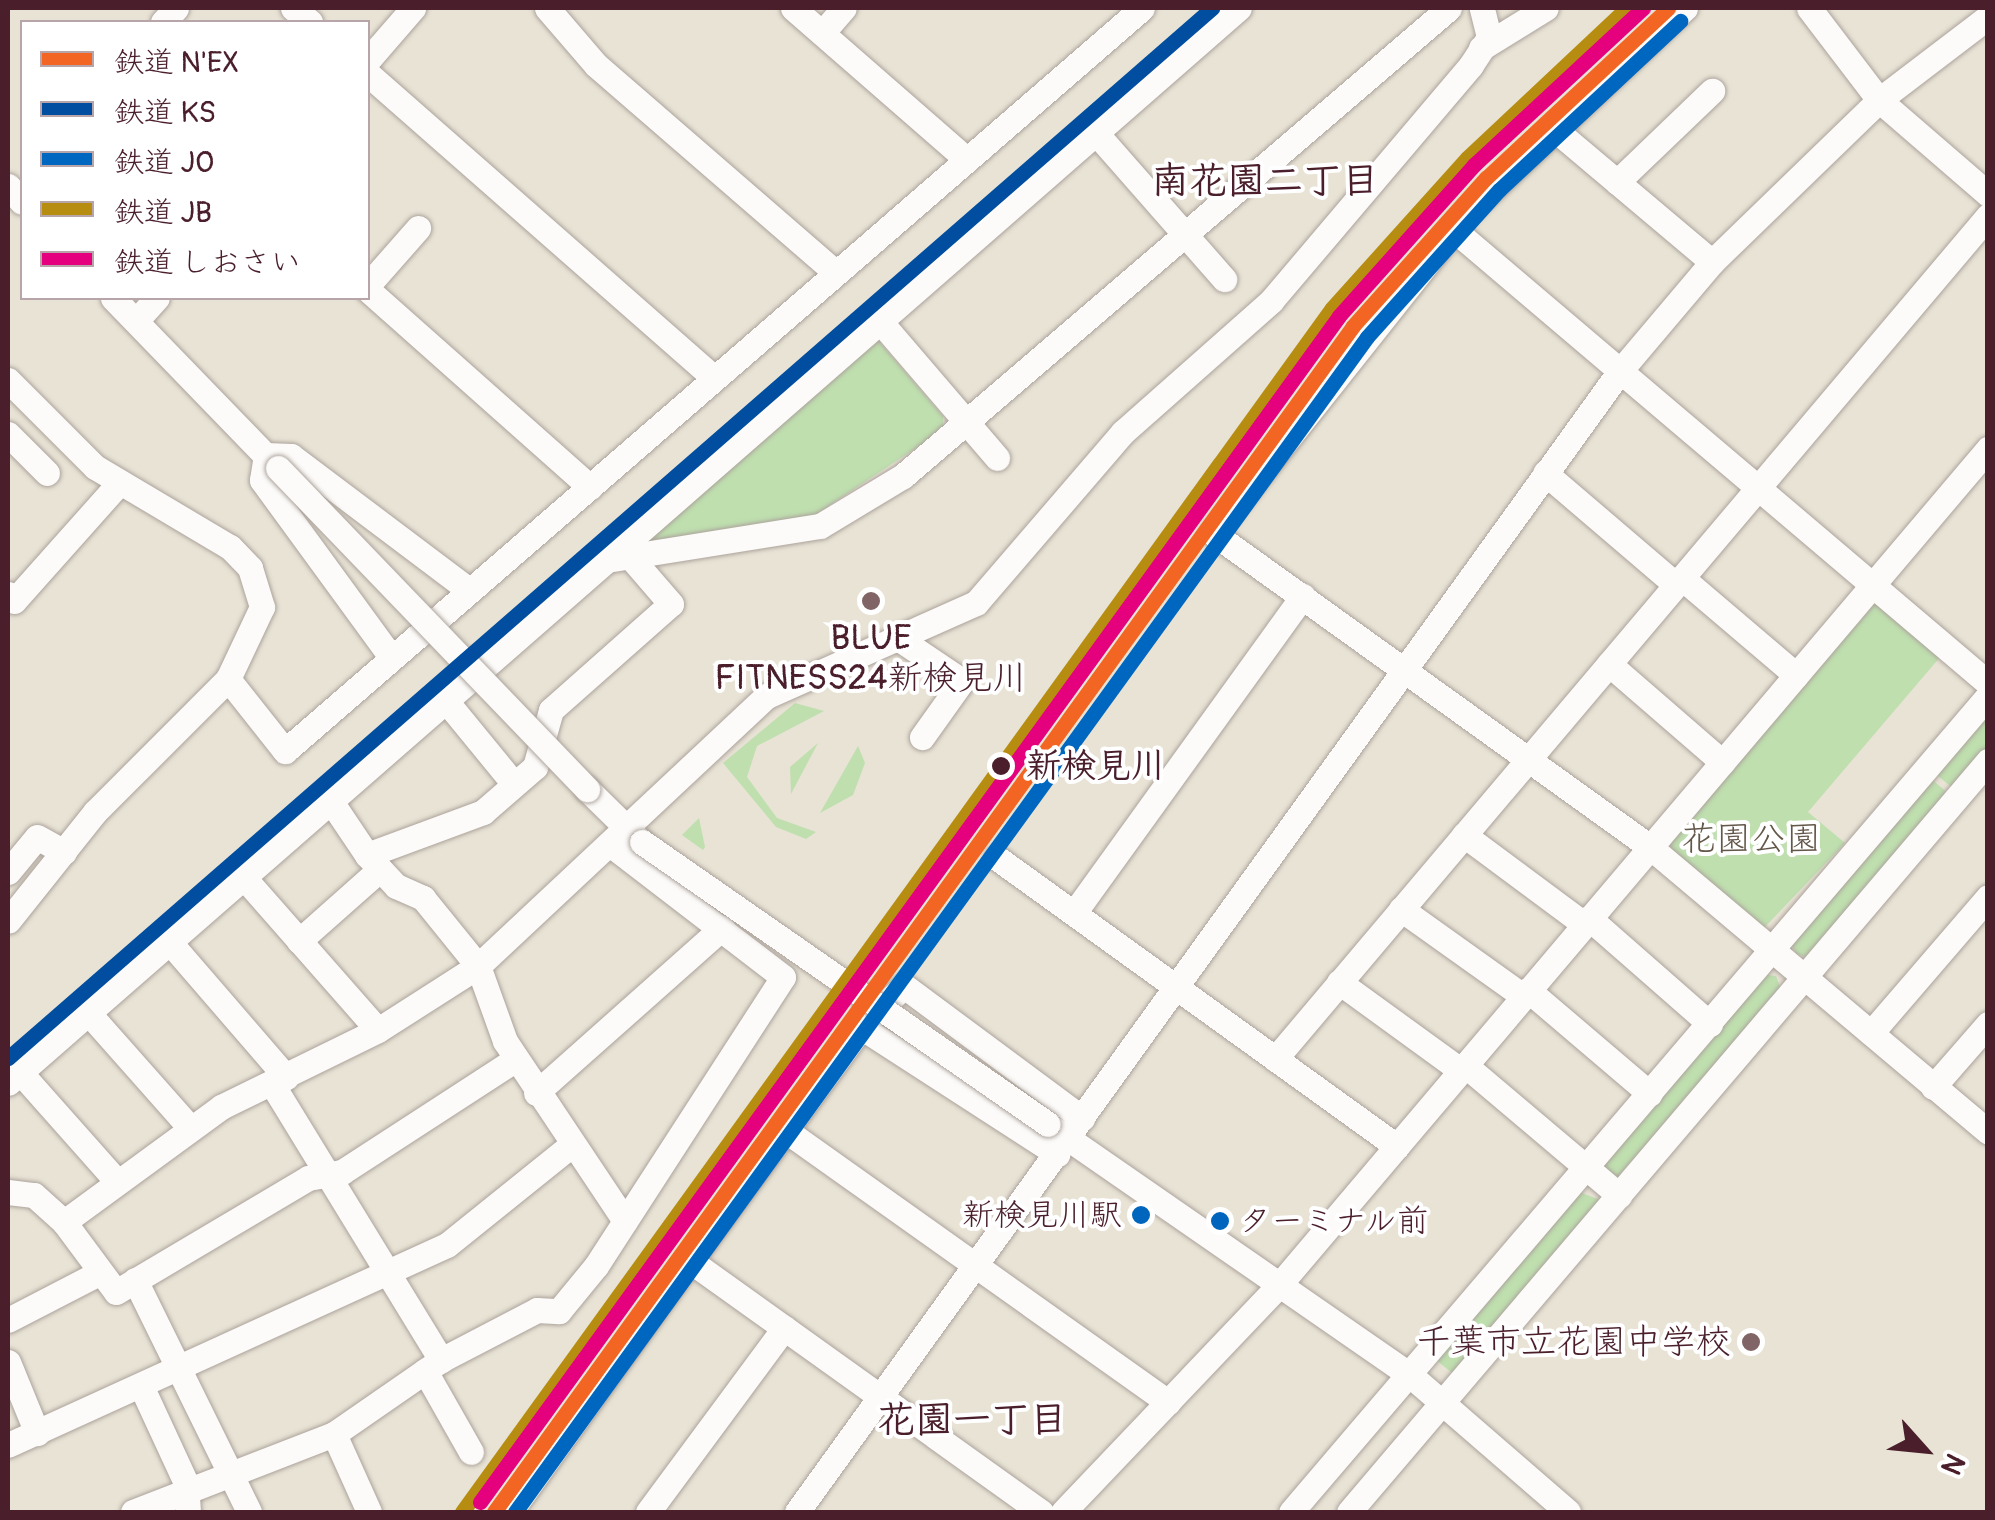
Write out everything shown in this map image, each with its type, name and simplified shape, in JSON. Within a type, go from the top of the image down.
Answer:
[{"type":"street","points":[[370,58],[413,8]]},
{"type":"street","points":[[547,8],[596,65],[834,272]]},
{"type":"street","points":[[793,8],[966,159]]},
{"type":"street","points":[[822,33],[844,8]]},
{"type":"street","points":[[228,679],[285,751],[1140,8]]},
{"type":"street","points":[[115,1179],[13,1077],[84,1008],[238,872],[1239,8]]},
{"type":"street","points":[[594,562],[633,560],[820,526],[904,476],[1449,8]]},
{"type":"street","points":[[64,1222],[115,1179],[190,1128],[378,1030],[478,966],[628,841],[767,696],[976,603],[1124,432],[1271,301],[1489,37],[1482,8]]},
{"type":"street","points":[[1481,48],[1546,8]]},
{"type":"street","points":[[1685,8],[1553,128],[1453,229],[1214,533],[1650,847],[1988,1132]]},
{"type":"street","points":[[1810,8],[1880,100],[1988,194]]},
{"type":"street","points":[[797,1512],[975,1265],[1064,1133],[1176,986],[1620,371],[1712,262],[1880,100],[1988,16]]},
{"type":"street","points":[[370,76],[713,378]]},
{"type":"street","points":[[1617,182],[1712,91]]},
{"type":"street","points":[[1553,128],[1712,262]]},
{"type":"street","points":[[1095,132],[1224,279]]},
{"type":"street","points":[[1275,1058],[1988,216]]},
{"type":"street","points":[[370,286],[418,228]]},
{"type":"street","points":[[1453,229],[1988,683]]},
{"type":"street","points":[[370,290],[590,486]]},
{"type":"street","points":[[115,300],[586,789],[628,841],[722,928],[784,976],[625,1221],[559,1311],[537,1310],[433,1365],[334,1434],[188,1505],[133,1512]]},
{"type":"street","points":[[136,322],[155,300]]},
{"type":"street","points":[[878,319],[997,458]]},
{"type":"street","points":[[8,380],[120,482],[250,568],[262,607],[228,679],[64,852],[8,922]]},
{"type":"street","points":[[8,434],[47,473]]},
{"type":"street","points":[[1063,1512],[1280,1284],[1988,449]]},
{"type":"street","points":[[390,657],[262,480],[272,461],[291,456],[470,591]]},
{"type":"street","points":[[1545,473],[1796,674]]},
{"type":"street","points":[[8,594],[14,602],[120,482]]},
{"type":"street","points":[[299,941],[373,862],[482,812],[534,767],[551,710],[671,604],[633,560]]},
{"type":"street","points":[[1074,913],[1303,596]]},
{"type":"street","points":[[898,638],[962,681],[922,737]]},
{"type":"street","points":[[1610,664],[1722,762]]},
{"type":"street","points":[[442,696],[514,784]]},
{"type":"street","points":[[1291,1512],[1988,696]]},
{"type":"street","points":[[1349,1512],[1988,761]]},
{"type":"street","points":[[328,796],[373,862],[423,898],[478,966],[516,1059],[569,1148],[625,1221]]},
{"type":"street","points":[[1464,834],[1586,921],[1710,1024]]},
{"type":"street","points":[[8,872],[37,837],[64,852]]},
{"type":"street","points":[[628,841],[1064,1133],[1410,1375],[1567,1512]]},
{"type":"street","points":[[997,858],[1397,1146]]},
{"type":"street","points":[[238,872],[378,1030]]},
{"type":"street","points":[[1872,1033],[1988,896]]},
{"type":"street","points":[[1401,909],[1525,993],[1650,1094]]},
{"type":"street","points":[[536,1093],[722,928]]},
{"type":"street","points":[[166,938],[279,1080],[328,1175],[386,1270],[471,1452]]},
{"type":"street","points":[[1339,982],[1463,1067],[1619,1195]]},
{"type":"street","points":[[510,1512],[860,1027],[904,986],[1064,1133]]},
{"type":"street","points":[[84,1008],[190,1128]]},
{"type":"street","points":[[1933,1087],[1988,1024]]},
{"type":"street","points":[[860,1027],[1064,1133]]},
{"type":"street","points":[[8,1192],[34,1195],[64,1222],[116,1292],[308,1178],[328,1175],[516,1059]]},
{"type":"street","points":[[786,1130],[1168,1402]]},
{"type":"street","points":[[8,1445],[186,1371],[386,1270],[447,1245],[569,1148]]},
{"type":"street","points":[[690,1261],[1040,1512]]},
{"type":"street","points":[[8,1320],[99,1274]]},
{"type":"street","points":[[135,1280],[186,1371],[249,1512]]},
{"type":"street","points":[[648,1512],[784,1328]]},
{"type":"street","points":[[8,1362],[36,1433]]},
{"type":"street","points":[[143,1390],[188,1505]]},
{"type":"street","points":[[334,1434],[370,1512]]},
{"type":"green space","points":[[876,338],[943,416],[943,430],[812,517],[637,550]]},
{"type":"green space","name":"花園公園","points":[[1880,603],[1941,656],[1808,812],[1845,843],[1763,929],[1671,850],[1670,838],[1869,604]]},
{"type":"green space","points":[[795,703],[824,711],[757,746],[747,777],[777,818],[816,832],[806,839],[776,827],[723,763]]},
{"type":"green space","points":[[1987,712],[1987,749],[1954,789],[1933,772]]},
{"type":"green space","points":[[818,743],[791,794],[790,767]]},
{"type":"green space","points":[[858,746],[865,763],[853,795],[820,813]]},
{"type":"green space","points":[[1929,777],[1949,794],[1810,958],[1796,954],[1790,941]]},
{"type":"green space","points":[[699,818],[705,847],[703,850],[682,835]]},
{"type":"green space","points":[[1761,974],[1776,976],[1782,992],[1615,1180],[1602,1162]]},
{"type":"green space","points":[[1577,1191],[1600,1200],[1457,1377],[1435,1359]]},
{"type":"rail line","name":"KS","points":[[8,1058],[1212,8]]},
{"type":"rail line","name":"JB","points":[[462,1512],[1332,308],[1467,158],[1627,8]]},
{"type":"rail line","name":"しおさい","points":[[480,1502],[1339,316],[1474,165],[1643,8]]},
{"type":"rail line","name":"N'EX","points":[[494,1512],[1353,326],[1486,178],[1668,8]]},
{"type":"rail line","name":"JO","points":[[515,1512],[1367,337],[1499,190],[1680,21]]},
{"type":"place","name":"BLUE FITNESS24新検見川","points":[[871,601]]},
{"type":"place","name":"新検見川","points":[[1001,766]]},
{"type":"place","name":"新検見川駅","points":[[1141,1215]]},
{"type":"place","name":"ターミナル前","points":[[1220,1221]]},
{"type":"place","name":"千葉市立花園中学校","points":[[1751,1342]]},
{"type":"district","name":"南花園二丁目","points":[[1265,182]]},
{"type":"district","name":"花園一丁目","points":[[972,1421]]}]
